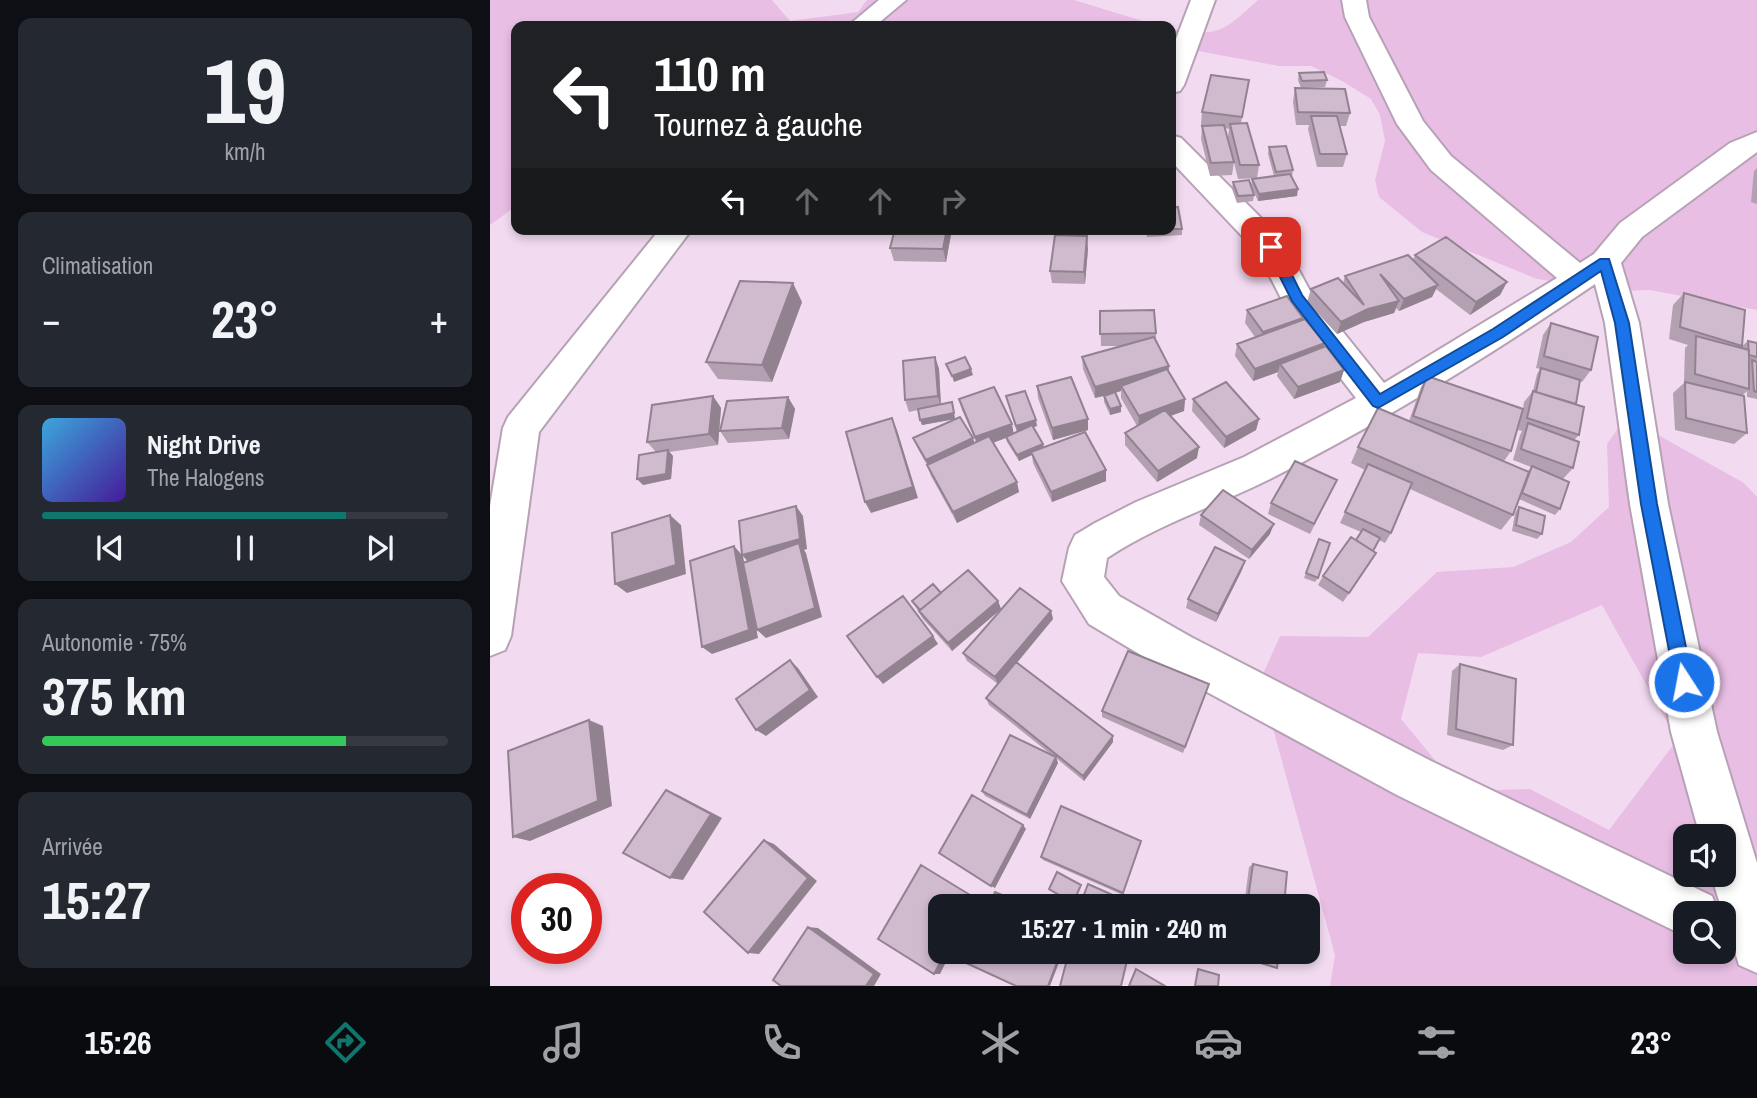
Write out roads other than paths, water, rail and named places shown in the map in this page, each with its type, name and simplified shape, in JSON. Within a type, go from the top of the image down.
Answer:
[{"type":"street","points":[[867,21],[894,0]]},
{"type":"street","points":[[1176,72],[1203,0]]},
{"type":"street","points":[[1354,0],[1357,17],[1411,124],[1441,163],[1592,270],[1622,323],[1649,504],[1694,732],[1757,945]]},
{"type":"street","points":[[1673,904],[1414,778],[1176,652],[1104,610],[1083,581],[1089,548],[1118,527],[1255,469],[1498,333],[1592,270],[1631,230],[1740,149],[1757,141]]},
{"type":"street","points":[[1176,149],[1271,247],[1297,298],[1378,402]]},
{"type":"street","points":[[490,636],[521,428],[672,235]]},
{"type":"street","points":[[1736,934],[1757,945]]}]
